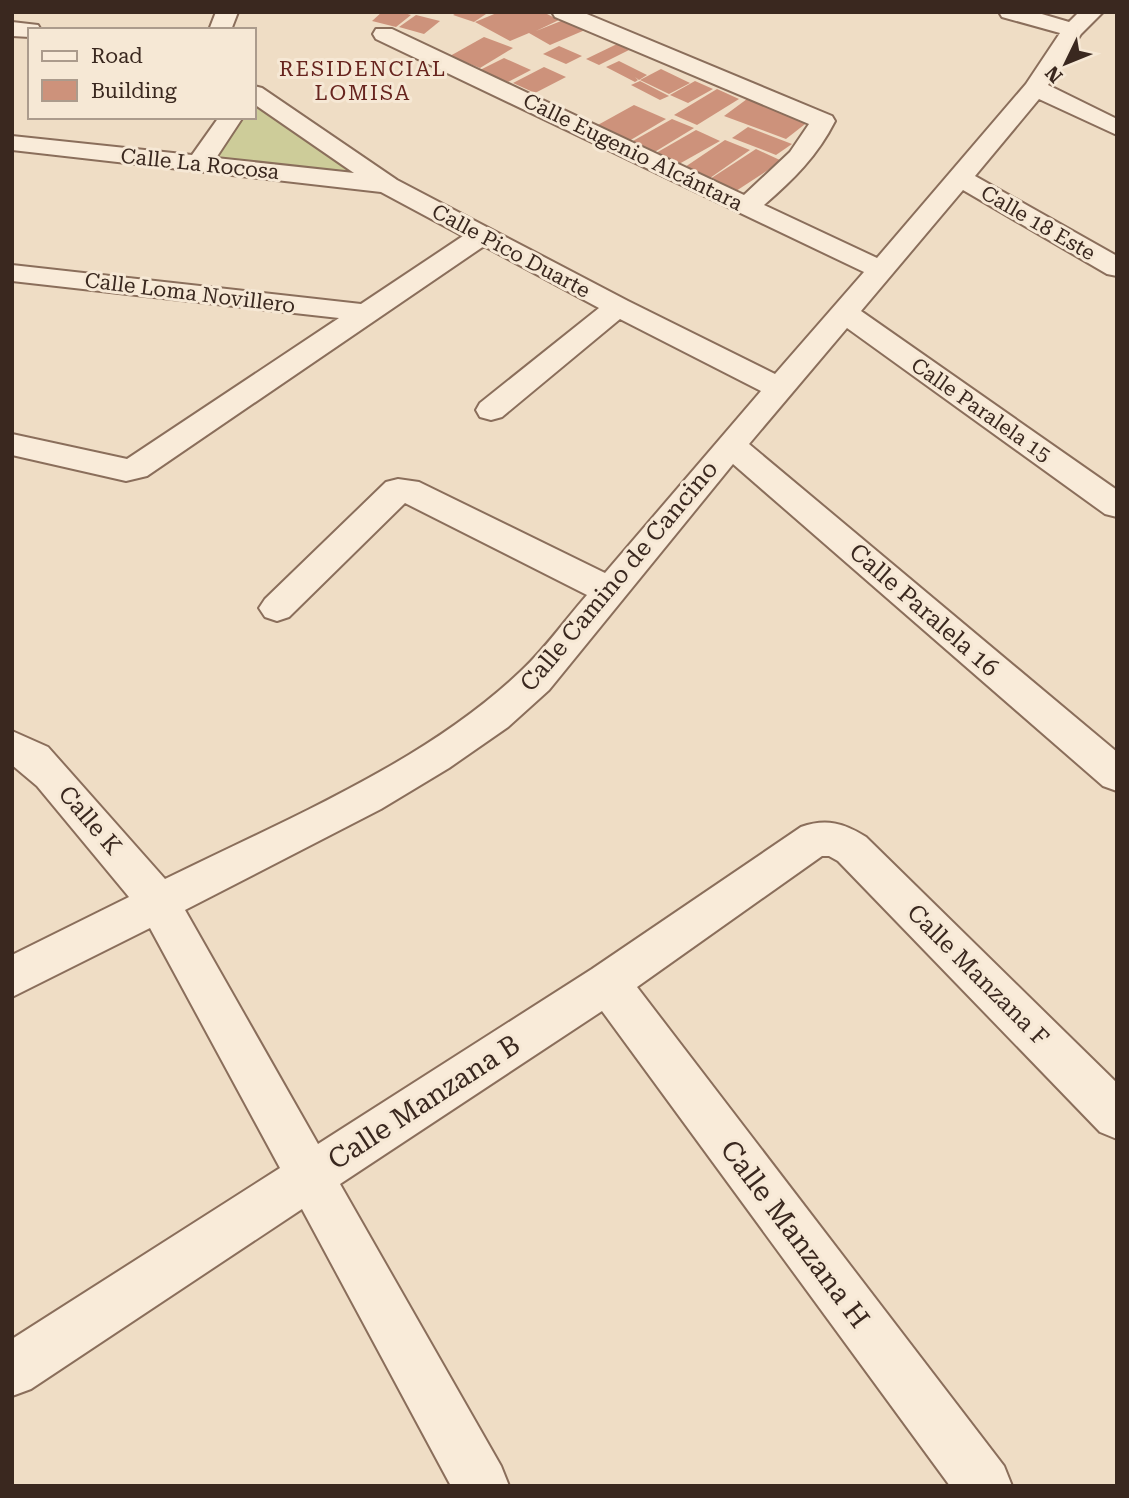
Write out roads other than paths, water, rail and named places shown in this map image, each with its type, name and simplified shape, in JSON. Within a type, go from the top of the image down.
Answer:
[{"type":"street","points":[[563,12],[823,121],[818,134],[789,170],[746,207]]},
{"type":"street","points":[[1010,12],[1117,20]]},
{"type":"street","name":"Calle Camino de Cancino","points":[[12,977],[367,797],[435,757],[495,716],[536,680],[730,445],[846,314],[960,178],[1035,88],[1088,18]]},
{"type":"street","name":"Calle Eugenio Alcántara","points":[[384,34],[881,270]]},
{"type":"street","points":[[1035,88],[1117,128]]},
{"type":"street","name":"Calle Pico Duarte","points":[[256,94],[388,185],[481,236],[779,388]]},
{"type":"street","points":[[198,164],[230,119]]},
{"type":"street","name":"Calle La Rocosa","points":[[12,143],[388,185]]},
{"type":"street","name":"Calle 18 Este","points":[[960,178],[1117,268]]},
{"type":"street","points":[[12,444],[126,470],[136,468],[481,236]]},
{"type":"street","name":"Calle Loma Novillero","points":[[12,273],[367,313]]},
{"type":"street","points":[[491,410],[618,307]]},
{"type":"street","name":"Calle Paralela 15","points":[[846,314],[1117,506]]},
{"type":"street","name":"Calle Paralela 16","points":[[730,445],[1117,775]]},
{"type":"street","points":[[278,608],[398,490],[407,490],[608,590]]},
{"type":"street","name":"Calle K","points":[[12,746],[34,758],[51,775],[159,903],[481,1486]]},
{"type":"street","name":"Calle Manzana B","points":[[12,1370],[607,983],[810,842],[835,839]]},
{"type":"street","name":"Calle Manzana F","points":[[835,839],[865,861],[1117,1116]]},
{"type":"street","name":"Calle Manzana H","points":[[607,983],[984,1486]]},
{"type":"district","name":"RESIDENCIAL LOMISA","points":[[363,81]]}]
